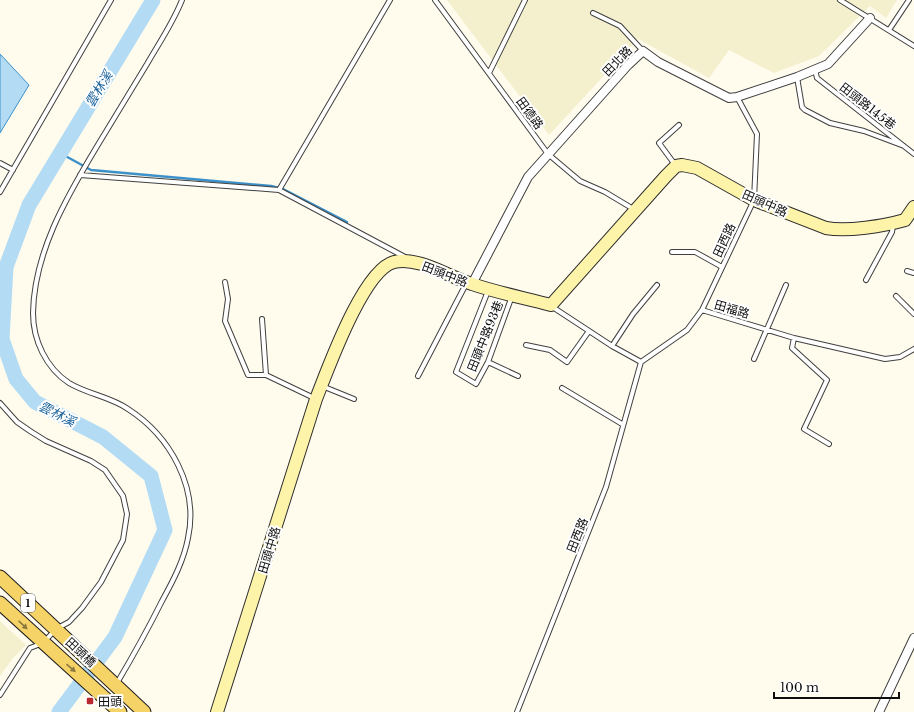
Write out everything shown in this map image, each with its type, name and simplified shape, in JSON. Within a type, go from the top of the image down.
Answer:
[{"type":"main road","name":"1","points":[[0,577],[56,628]]},
{"type":"main road","name":"1","points":[[0,603],[44,644]]},
{"type":"main road","name":"田頭橋","points":[[56,628],[117,685]]},
{"type":"main road","name":"田頭橋","points":[[44,644],[96,690],[117,711]]},
{"type":"main road","name":"1","points":[[117,685],[144,712]]},
{"type":"street","points":[[737,97],[797,77],[828,64],[870,18]]},
{"type":"street","name":"田北路","points":[[469,283],[528,177],[628,65],[643,51],[658,62],[730,98],[737,97]]},
{"type":"street","name":"田頭中路","points":[[676,166],[682,165],[697,168],[754,200],[826,228],[836,230],[910,222]]},
{"type":"street","points":[[551,306],[635,210],[676,166]]},
{"type":"street","points":[[910,222],[914,207]]},
{"type":"street","name":"田頭中路","points":[[217,712],[316,399],[334,351],[359,302],[377,273],[394,262],[413,261],[469,283],[551,306]]},
{"type":"street","points":[[879,712],[914,638]]},
{"type":"lane","points":[[0,192],[111,0]]},
{"type":"lane","points":[[117,685],[176,575],[184,556],[189,536],[191,513],[187,491],[174,454],[150,427],[128,408],[69,382],[42,354],[36,339],[33,313],[38,277],[48,240],[60,211],[166,31],[182,0]]},
{"type":"lane","points":[[278,190],[390,0]]},
{"type":"lane","name":"田德路","points":[[434,0],[548,154],[580,181],[605,192],[635,210]]},
{"type":"lane","points":[[489,73],[525,0]]},
{"type":"lane","points":[[840,0],[914,46]]},
{"type":"lane","points":[[889,30],[909,0]]},
{"type":"lane","points":[[593,12],[620,26],[643,51]]},
{"type":"lane","name":"田頭路145巷","points":[[815,70],[817,78],[914,154]]},
{"type":"lane","points":[[797,77],[802,107],[805,110],[830,123],[864,131],[904,146]]},
{"type":"lane","points":[[737,97],[757,134],[754,200]]},
{"type":"lane","points":[[676,166],[660,143],[678,125]]},
{"type":"lane","points":[[0,163],[13,170]]},
{"type":"lane","points":[[80,175],[278,190],[413,261]]},
{"type":"lane","name":"田西路","points":[[702,310],[754,200]]},
{"type":"lane","points":[[866,280],[892,232],[893,223]]},
{"type":"lane","points":[[672,252],[695,252],[722,267]]},
{"type":"lane","points":[[908,272],[914,273]]},
{"type":"lane","points":[[225,282],[228,299],[225,321],[248,375],[266,375],[316,399]]},
{"type":"lane","points":[[418,376],[469,283]]},
{"type":"lane","points":[[612,346],[633,314],[657,285]]},
{"type":"lane","points":[[754,359],[786,285]]},
{"type":"lane","name":"田頭中路93巷","points":[[489,289],[456,372],[476,384],[488,362],[512,295]]},
{"type":"lane","points":[[896,296],[914,314]]},
{"type":"lane","points":[[551,306],[612,346],[641,362]]},
{"type":"lane","name":"田福路","points":[[641,362],[687,330],[702,310],[794,338],[885,359],[900,357],[914,349]]},
{"type":"lane","points":[[262,319],[266,375]]},
{"type":"lane","points":[[526,345],[550,350],[567,362],[589,330]]},
{"type":"lane","points":[[794,338],[792,348],[827,380],[804,429],[829,444]]},
{"type":"lane","points":[[488,362],[518,376]]},
{"type":"lane","name":"田西路","points":[[517,712],[606,487],[622,424],[641,362]]},
{"type":"lane","points":[[321,386],[354,399]]},
{"type":"lane","points":[[562,388],[622,424]]},
{"type":"lane","points":[[0,403],[18,422],[30,431],[91,461],[105,470],[123,496],[127,514],[123,540],[102,582],[69,622],[56,628],[44,644],[30,648],[0,694]]},
{"type":"shaded area","points":[[447,0],[897,0],[886,18],[870,6],[819,56],[774,73],[729,50],[709,78],[638,39],[549,135]]},
{"type":"shaded area","points":[[0,621],[26,645],[13,658],[0,676]]},
{"type":"water","points":[[0,54],[29,85],[0,133]]},
{"type":"waterway","name":"雲林溪","points":[[59,712],[115,637],[165,530],[151,476],[103,437],[35,402],[16,379],[2,339],[6,267],[29,205],[153,0]]},
{"type":"waterway","points":[[60,153],[91,170],[271,186],[283,189],[347,222]]},
{"type":"place","name":"田頭","points":[[90,701]]}]
